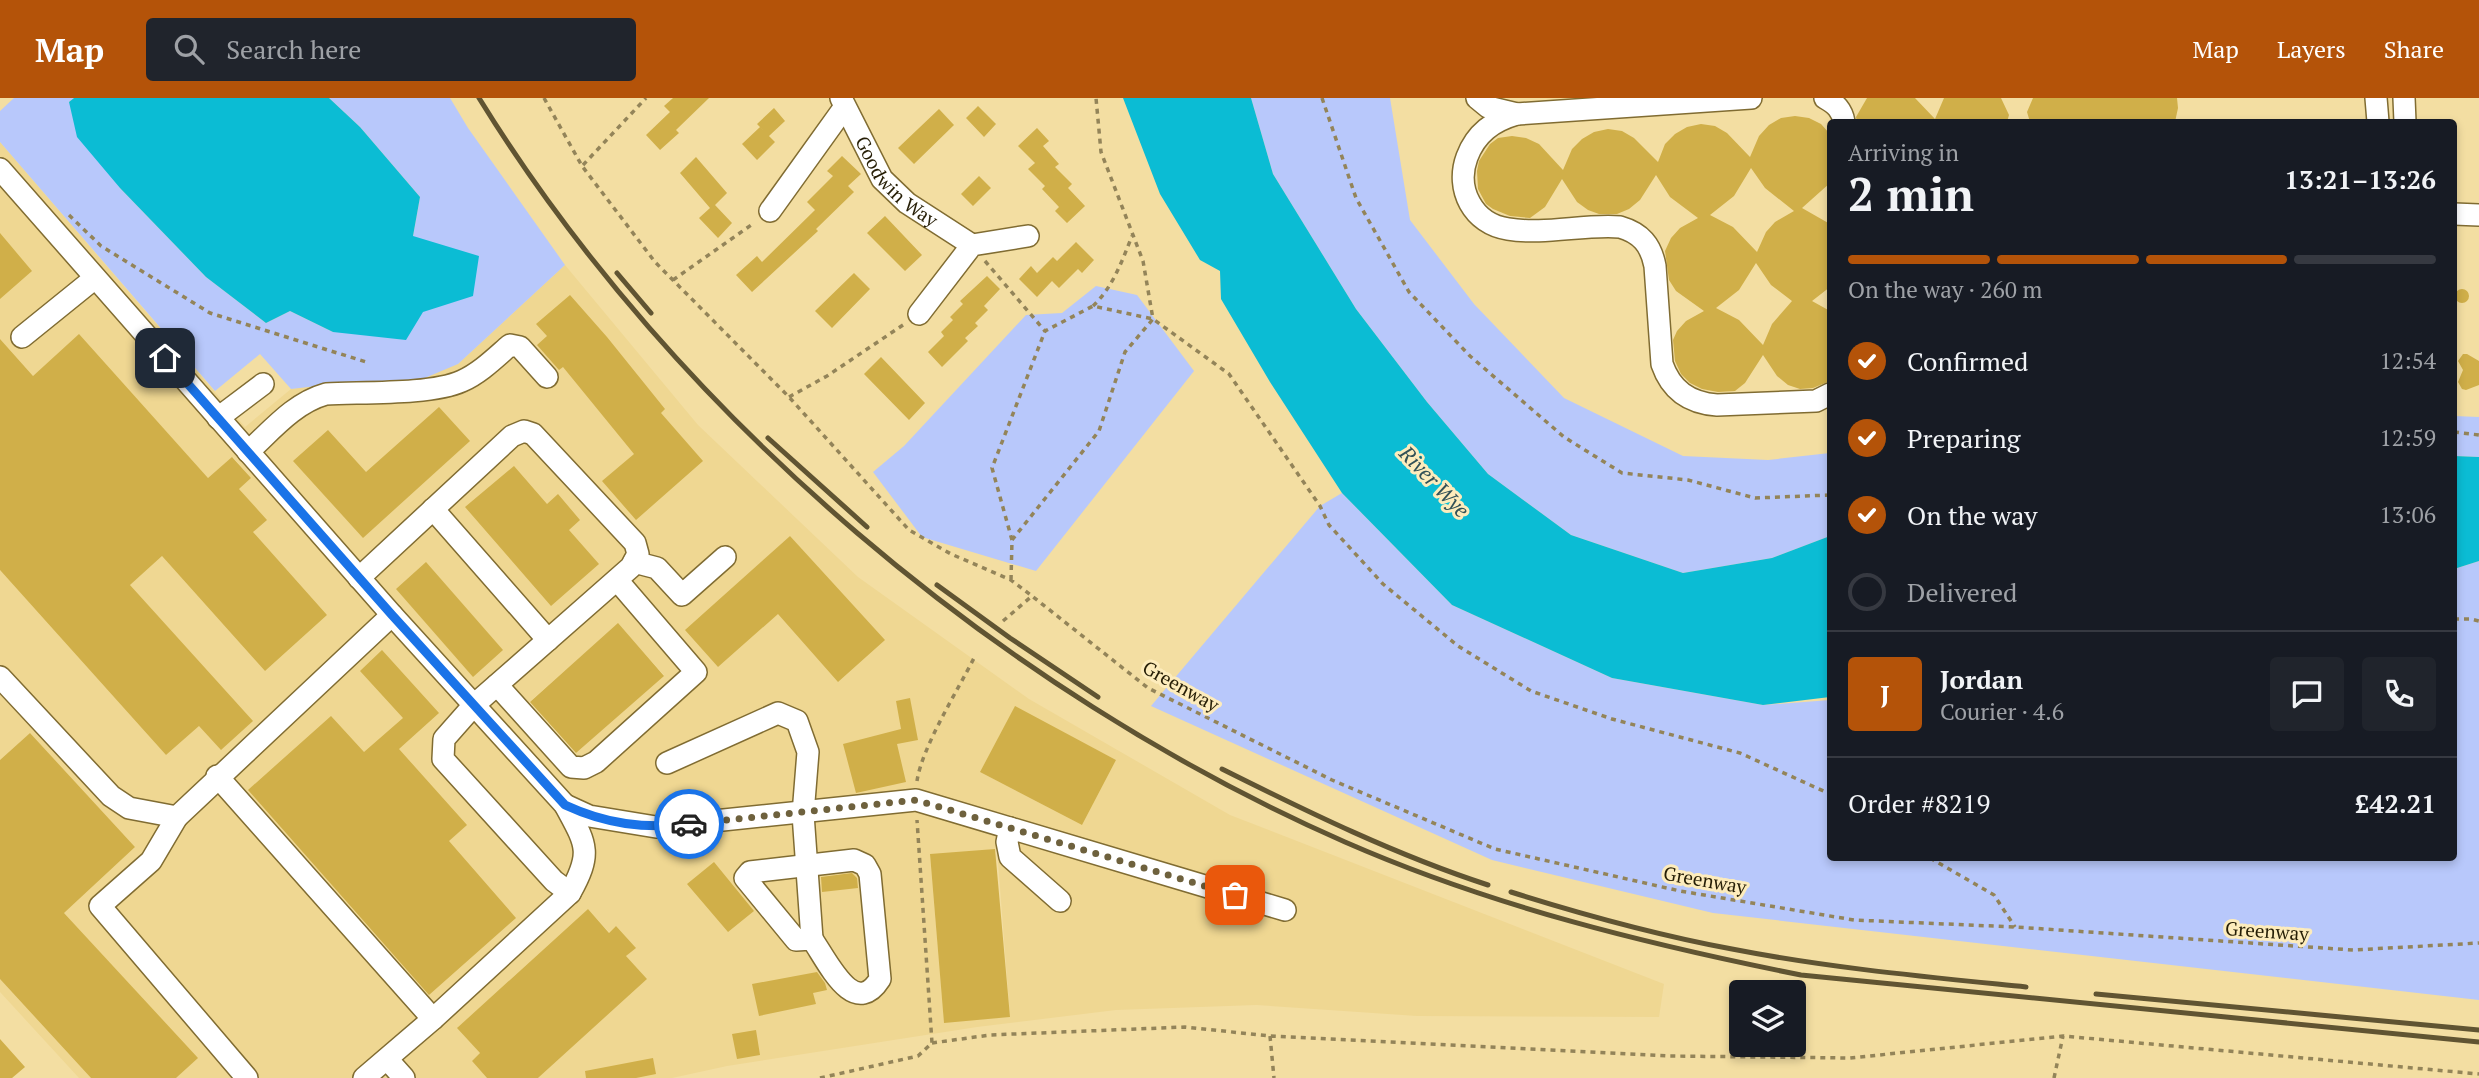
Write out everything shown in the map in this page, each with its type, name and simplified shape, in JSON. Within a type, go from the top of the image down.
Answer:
[{"type":"street","points":[[1477,98],[1488,107],[1517,114]]},
{"type":"street","points":[[1751,98],[1660,101],[1517,114],[1500,119],[1489,126],[1470,148],[1462,178],[1464,193],[1469,204],[1480,215],[1504,229],[1610,226],[1632,230],[1643,239],[1652,250],[1655,266],[1662,365],[1667,379],[1688,398],[1703,404],[1717,405],[1816,401],[1827,396]]},
{"type":"street","points":[[1825,98],[1845,112]]},
{"type":"street","points":[[2376,98],[2378,119]]},
{"type":"street","points":[[2403,98],[2405,119]]},
{"type":"street","points":[[770,211],[843,103]]},
{"type":"street","name":"Goodwin Way","points":[[843,103],[882,178],[907,203],[972,244]]},
{"type":"street","points":[[0,169],[359,578],[565,805],[585,842],[583,869],[570,893],[433,1019],[364,1078]]},
{"type":"street","points":[[2457,214],[2479,215]]},
{"type":"street","points":[[919,314],[972,244],[1028,236]]},
{"type":"street","points":[[22,337],[95,278]]},
{"type":"street","points":[[248,452],[296,408],[310,399],[326,394],[437,389],[474,374],[510,345],[520,347],[547,377]]},
{"type":"street","points":[[218,418],[263,384]]},
{"type":"street","points":[[359,578],[512,436],[524,432],[533,434],[635,543],[638,554],[617,580],[474,705],[444,738],[443,759],[554,881],[570,893]]},
{"type":"street","points":[[433,509],[548,640]]},
{"type":"street","points":[[634,562],[657,568],[682,595],[725,557]]},
{"type":"street","points":[[497,685],[571,767],[584,768],[606,753],[696,672],[617,580]]},
{"type":"street","points":[[244,1077],[100,906],[151,861],[177,817],[217,776],[392,615]]},
{"type":"street","points":[[0,677],[111,796],[129,808],[177,817]]},
{"type":"street","points":[[667,763],[778,713],[797,721],[808,752],[803,814],[807,866],[811,939],[849,992],[862,995],[873,990],[880,979],[870,874],[865,865],[854,860],[807,866],[750,872],[745,878],[796,940],[811,939]]},
{"type":"street","points":[[217,776],[433,1019]]},
{"type":"street","points":[[565,805],[589,816],[656,827],[803,814],[916,800],[1285,910]]},
{"type":"street","points":[[1010,828],[1007,842],[1010,857],[1060,901]]},
{"type":"street","points":[[387,1059],[404,1078]]},
{"type":"path","name":"Greenway","points":[[544,98],[582,166],[655,262],[789,397],[909,530],[951,554],[1011,580],[1148,688],[1332,780],[1495,849],[1680,891],[1854,920],[2015,927],[2353,950],[2479,943]]},
{"type":"path","points":[[582,166],[646,98]]},
{"type":"path","points":[[1096,98],[1101,152],[1143,261],[1153,319]]},
{"type":"path","points":[[1322,98],[1356,198],[1409,292],[1470,356],[1563,437],[1622,473],[1688,480],[1755,498],[1827,495]]},
{"type":"path","points":[[65,211],[100,246],[210,313],[366,362]]},
{"type":"path","points":[[673,280],[770,211]]},
{"type":"path","points":[[1011,580],[1012,540],[992,468],[1045,331],[1093,306],[1102,297],[1115,278],[1133,235]]},
{"type":"path","points":[[972,244],[1045,331]]},
{"type":"path","points":[[1093,306],[1153,319],[1229,373],[1320,506],[1329,525],[1382,584],[1458,646],[1531,691],[1612,719],[1740,753],[1827,793]]},
{"type":"path","points":[[789,397],[827,376],[919,314]]},
{"type":"path","points":[[1012,540],[1099,431],[1125,352],[1153,319]]},
{"type":"path","points":[[2457,432],[2479,435]]},
{"type":"path","points":[[1003,621],[1032,597]]},
{"type":"path","points":[[2457,619],[2479,621]]},
{"type":"path","points":[[932,1044],[916,800],[918,772],[974,659]]},
{"type":"path","points":[[1935,861],[1994,895],[2015,927]]},
{"type":"path","points":[[820,1078],[918,1056],[932,1044],[990,1035],[1185,1027],[1270,1036],[1669,1056],[1850,1058],[2063,1036],[2479,1074]]},
{"type":"path","points":[[1270,1036],[1274,1078]]},
{"type":"path","points":[[2054,1078],[2063,1036]]},
{"type":"shaded area","points":[[14,98],[74,98],[69,102],[120,188],[206,277],[266,323],[290,311],[333,332],[413,236],[420,197],[360,127],[329,98],[450,98],[468,128],[565,265],[458,364],[413,383],[334,384],[291,389],[260,354],[215,391],[0,142],[0,111]]},
{"type":"shaded area","points":[[1251,98],[1390,98],[1410,220],[1474,304],[1564,398],[1683,456],[1768,460],[1827,453],[1827,537],[1772,558],[1683,573],[1571,535],[1488,474],[1427,402],[1356,309],[1273,174]]},
{"type":"shaded area","points":[[0,142],[245,427],[291,389],[458,364],[565,265],[698,425],[858,577],[1029,699],[1230,815],[1664,984],[1659,1017],[1417,1016],[1256,1005],[1116,1010],[977,1027],[727,1066],[672,1078],[538,1078],[647,979],[626,956],[635,947],[616,926],[609,932],[588,909],[458,1027],[480,1053],[472,1061],[487,1078],[176,1078],[197,1058],[64,913],[135,847],[30,733],[0,760],[0,570],[166,755],[199,726],[252,721],[130,585],[162,556],[265,671],[327,615],[253,532],[266,520],[239,489],[251,478],[233,457],[208,478],[79,335],[33,376],[0,339]],"holes":[[[790,536],[823,573],[718,667],[686,630]],[[618,624],[664,675],[574,755],[528,703]],[[1015,707],[1116,760],[1082,825],[980,772]],[[997,849],[1010,1017],[944,1022],[930,855]]]},
{"type":"shaded area","points":[[1096,286],[1137,295],[1194,371],[1036,571],[922,537],[873,472],[904,446],[1026,315],[1062,313]]},
{"type":"shaded area","points":[[2457,416],[2479,417],[2479,457],[2457,456]]},
{"type":"shaded area","points":[[1342,493],[1452,605],[1612,678],[1763,705],[1827,700],[1827,861],[2457,861],[2457,568],[2479,561],[2479,1000],[1713,913],[1492,860],[1151,706],[1320,506]]},
{"type":"shaded area","points":[[0,979],[91,1078],[79,1078],[0,992]]},
{"type":"water","points":[[74,98],[329,98],[360,127],[420,197],[413,236],[479,256],[473,296],[423,312],[406,340],[333,332],[290,311],[266,323],[206,277],[120,188],[77,137],[69,102]]},
{"type":"water","name":"River Wye","points":[[1123,98],[1251,98],[1273,174],[1356,309],[1427,402],[1488,474],[1571,535],[1683,573],[1772,558],[1827,537],[1827,697],[1763,705],[1612,678],[1452,605],[1342,493],[1270,382],[1221,299],[1220,271],[1200,260],[1160,194]]},
{"type":"water","points":[[2457,456],[2479,457],[2479,561],[2457,568]]},
{"type":"building","points":[[673,98],[709,98],[676,130],[679,133],[660,150],[646,135],[670,112],[664,106]]},
{"type":"building","points":[[1867,98],[1915,98],[1935,119],[1856,119]]},
{"type":"building","points":[[1944,98],[2001,98],[2009,115],[2008,119],[1935,119]]},
{"type":"building","points":[[2033,98],[2177,98],[2178,108],[2176,119],[2029,119],[2027,112]]},
{"type":"building","points":[[978,106],[996,124],[984,137],[966,118]]},
{"type":"building","points":[[774,108],[785,121],[769,136],[757,124]]},
{"type":"building","points":[[939,109],[954,125],[914,164],[898,148]]},
{"type":"building","points":[[1795,116],[1809,118],[1827,131],[1827,186],[1802,208],[1827,222],[1827,289],[1812,301],[1827,309],[1827,382],[1813,388],[1800,389],[1788,385],[1777,376],[1763,355],[1745,383],[1735,391],[1702,389],[1681,374],[1675,361],[1673,340],[1686,321],[1704,311],[1676,291],[1669,280],[1665,251],[1680,228],[1698,218],[1670,197],[1656,175],[1640,200],[1617,214],[1599,214],[1588,210],[1577,202],[1562,179],[1545,207],[1530,218],[1510,216],[1493,209],[1486,204],[1478,189],[1479,161],[1490,144],[1498,138],[1526,138],[1539,144],[1563,170],[1572,149],[1594,132],[1608,129],[1622,131],[1634,138],[1658,162],[1665,144],[1675,134],[1687,127],[1701,124],[1715,126],[1727,133],[1750,157],[1759,136],[1769,125],[1781,118]],"holes":[[[1751,168],[1765,188],[1794,211],[1775,222],[1766,232],[1757,252],[1733,227],[1710,215],[1734,196]],[[1756,263],[1771,285],[1792,301],[1772,324],[1763,345],[1739,320],[1716,308],[1739,290]]]},
{"type":"building","points":[[760,127],[775,142],[757,160],[742,144]]},
{"type":"building","points":[[1037,128],[1049,141],[1043,146],[1059,164],[1055,167],[1072,184],[1068,188],[1085,206],[1067,223],[1055,211],[1059,207],[1042,189],[1045,186],[1028,169],[1035,163],[1018,146]]},
{"type":"building","points":[[842,156],[861,174],[848,186],[854,192],[816,229],[818,231],[752,292],[736,275],[757,256],[762,262],[815,210],[807,202],[833,176],[827,171]]},
{"type":"building","points":[[696,157],[727,193],[715,205],[732,223],[718,238],[699,218],[710,208],[680,173]]},
{"type":"building","points":[[979,176],[991,188],[973,206],[961,194]]},
{"type":"building","points":[[885,216],[922,255],[905,271],[867,233]]},
{"type":"building","points":[[0,233],[32,271],[0,299]]},
{"type":"building","points":[[1076,242],[1094,260],[1082,273],[1078,269],[1059,288],[1052,281],[1037,297],[1019,279],[1031,266],[1037,273],[1053,257],[1057,261]]},
{"type":"building","points":[[854,273],[870,289],[832,328],[815,311]]},
{"type":"building","points":[[987,276],[1000,289],[984,306],[988,310],[975,323],[978,326],[965,338],[968,341],[942,367],[928,352],[944,336],[941,332],[953,320],[950,317],[963,304],[960,301]]},
{"type":"building","points":[[2459,289],[2465,289],[2469,293],[2469,299],[2465,303],[2457,301]]},
{"type":"building","points":[[570,295],[665,409],[661,413],[703,461],[636,520],[602,481],[634,454],[563,367],[559,370],[537,345],[547,336],[536,324]]},
{"type":"building","points":[[79,334],[208,478],[232,457],[251,478],[239,489],[267,520],[253,532],[327,615],[265,671],[162,556],[130,585],[253,721],[221,750],[199,726],[166,755],[0,570],[0,339],[33,376]]},
{"type":"building","points":[[2463,354],[2479,361],[2479,385],[2466,390],[2462,389],[2458,382],[2463,370],[2458,361]]},
{"type":"building","points":[[881,357],[925,403],[909,420],[864,374]]},
{"type":"building","points":[[439,407],[470,441],[363,538],[293,461],[328,430],[366,472]]},
{"type":"building","points":[[514,466],[547,504],[558,494],[580,520],[569,530],[599,564],[551,606],[465,507]]},
{"type":"building","points":[[790,536],[885,640],[838,682],[778,614],[718,667],[685,630]]},
{"type":"building","points":[[426,562],[503,650],[473,677],[396,589]]},
{"type":"building","points":[[618,623],[664,676],[576,753],[530,702]]},
{"type":"building","points":[[382,650],[439,713],[399,749],[467,825],[449,841],[516,918],[429,995],[248,790],[331,716],[364,752],[403,718],[360,671]]},
{"type":"building","points":[[910,698],[918,740],[897,744],[906,782],[856,793],[843,744],[901,729],[896,701]]},
{"type":"building","points":[[1015,706],[1116,760],[1082,825],[980,772]]},
{"type":"building","points":[[30,733],[135,847],[64,913],[198,1058],[176,1078],[91,1078],[0,979],[0,760]]},
{"type":"building","points":[[995,849],[1010,1017],[944,1023],[930,854]]},
{"type":"building","points":[[714,862],[754,911],[728,932],[687,884]]},
{"type":"building","points":[[852,873],[857,878],[858,888],[822,892],[821,877]]},
{"type":"building","points":[[588,909],[609,933],[616,926],[636,948],[626,956],[647,979],[538,1078],[487,1078],[472,1061],[480,1053],[457,1028]]},
{"type":"building","points":[[817,972],[827,990],[813,993],[816,1004],[759,1016],[752,984]]},
{"type":"building","points":[[756,1030],[760,1055],[737,1059],[732,1034]]},
{"type":"building","points":[[0,1039],[25,1067],[12,1078],[0,1078]]},
{"type":"building","points":[[653,1058],[656,1074],[636,1078],[586,1078],[585,1071]]},
{"type":"railway","points":[[479,98],[558,215],[649,327],[749,434],[857,533],[972,625],[1093,707],[1218,780],[1345,842],[1456,885],[1570,921],[1801,975],[2479,1042]]},
{"type":"railway","points":[[617,273],[651,313]]},
{"type":"railway","points":[[768,438],[867,527]]},
{"type":"railway","points":[[937,585],[1098,697]]},
{"type":"railway","points":[[1222,769],[1386,846],[1488,885]]},
{"type":"railway","points":[[1511,892],[1621,924],[1768,956],[1915,976],[2026,987]]},
{"type":"railway","points":[[2096,994],[2479,1030]]},
{"type":"way so far","points":[[689,824],[916,800],[1235,895]]},
{"type":"route","points":[[165,358],[392,615],[565,805],[589,816],[619,823],[656,827],[689,824]]}]
